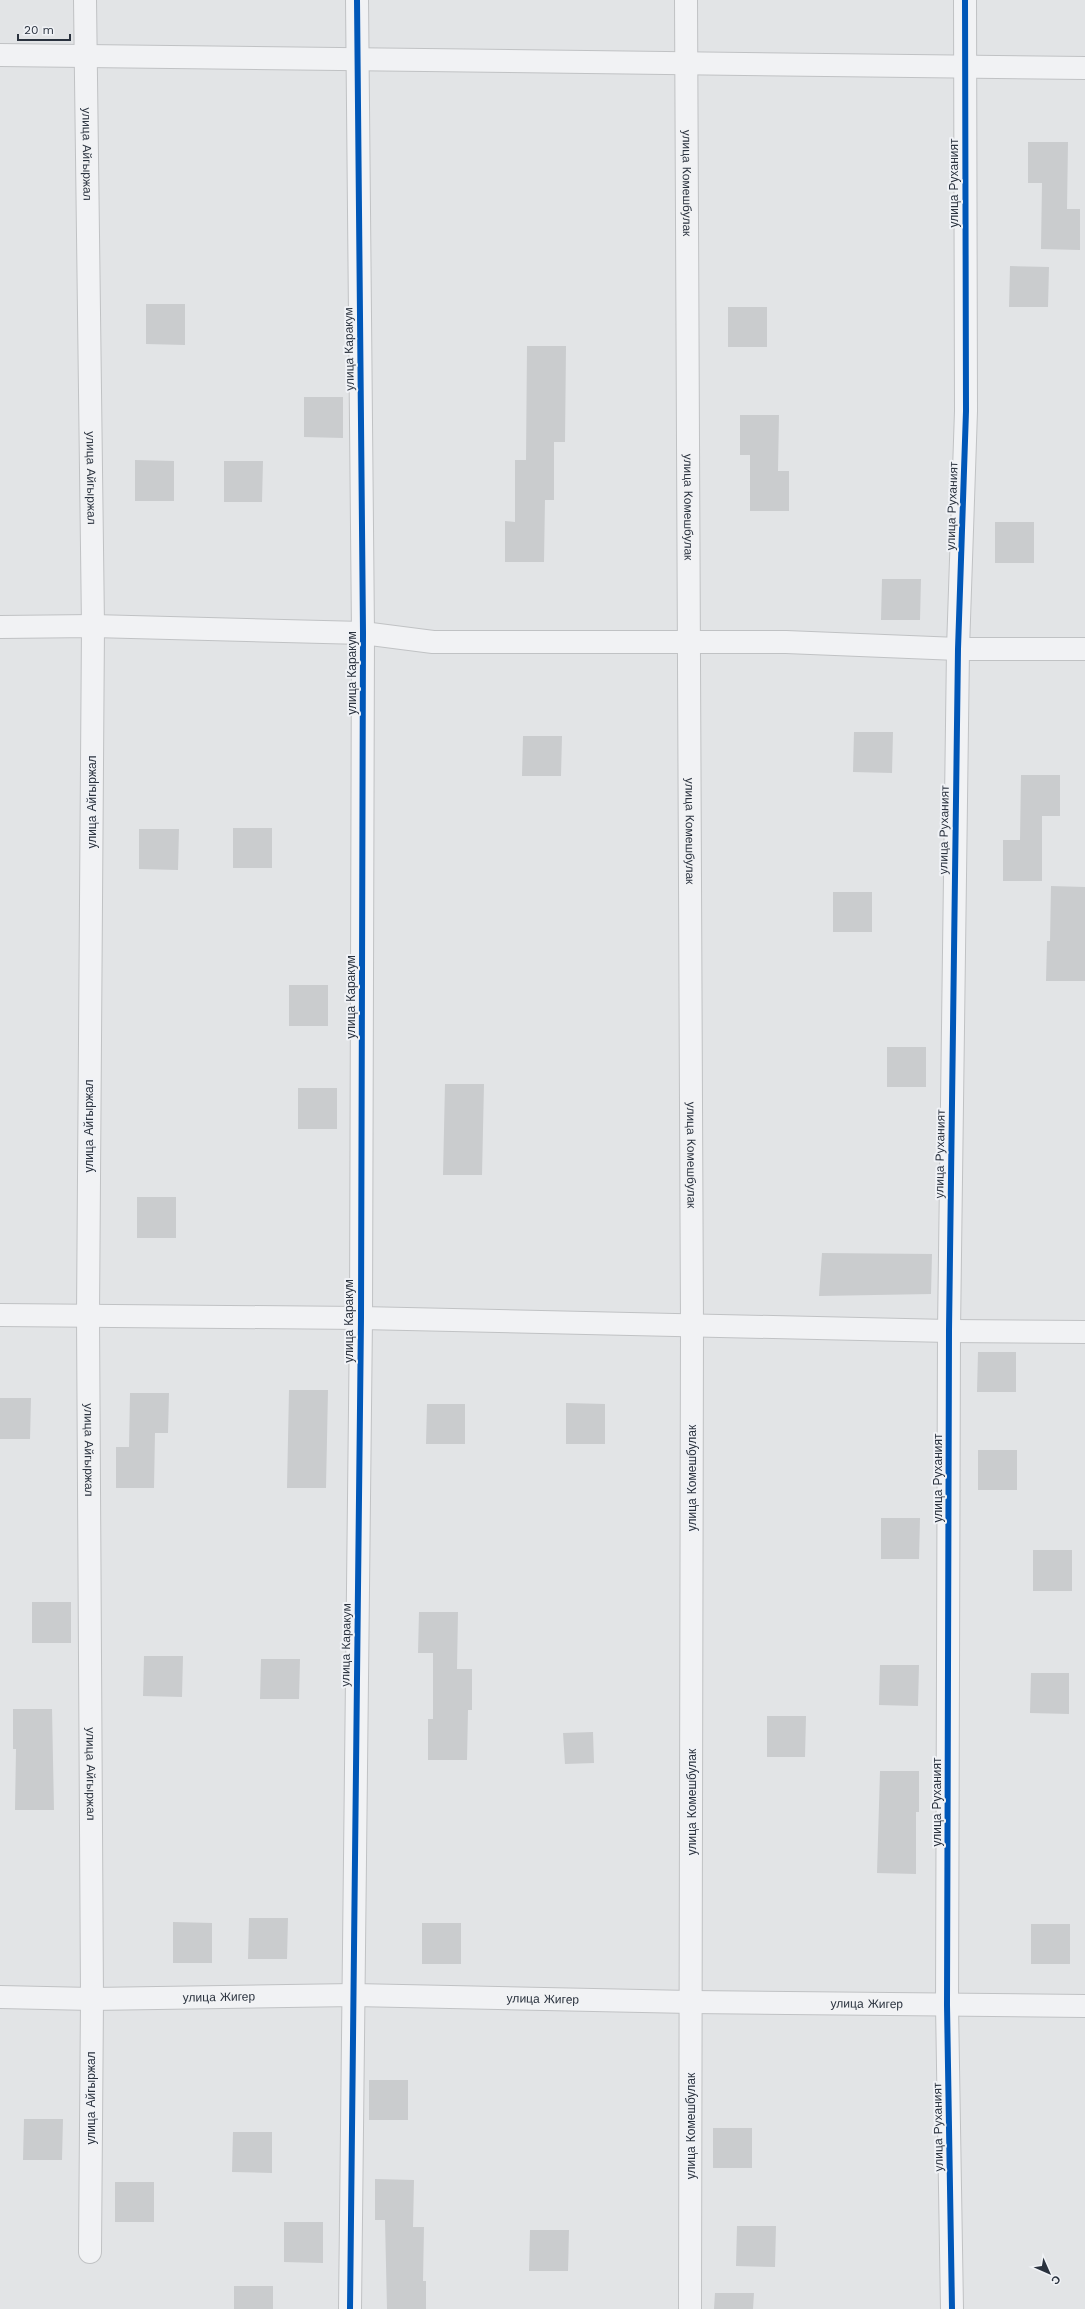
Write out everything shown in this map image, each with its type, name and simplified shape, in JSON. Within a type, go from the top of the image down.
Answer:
[{"type":"street","name":"улица Айгыржал","points":[[85,0],[93,626],[88,1316],[92,1999],[90,2252]]},
{"type":"street","name":"улица Каракум","points":[[350,2309],[361,1318],[363,633],[357,0]]},
{"type":"street","name":"улица Комешбулак","points":[[686,0],[692,1325],[692,2002],[690,2309]]},
{"type":"street","name":"улица Руханият","points":[[952,2309],[947,2005],[949,1331],[958,649],[966,411],[965,0]]},
{"type":"street","points":[[0,54],[1085,68]]},
{"type":"street","points":[[0,626],[93,626],[363,633],[433,642],[786,642],[958,649],[1085,649]]},
{"type":"street","points":[[0,1315],[361,1318],[949,1331],[1085,1332]]},
{"type":"street","name":"улица Жигер","points":[[0,1997],[92,1999],[354,1995],[692,2002],[1085,2006]]},
{"type":"building","points":[[1028,142],[1068,142],[1067,209],[1080,209],[1080,250],[1041,249],[1042,183],[1028,183]]},
{"type":"building","points":[[1010,266],[1049,267],[1048,307],[1009,307]]},
{"type":"building","points":[[146,304],[185,304],[185,345],[146,344]]},
{"type":"building","points":[[728,307],[767,307],[767,347],[728,347]]},
{"type":"building","points":[[527,346],[566,346],[565,442],[554,442],[554,500],[545,500],[544,562],[505,562],[505,521],[515,522],[515,460],[526,460]]},
{"type":"building","points":[[304,397],[343,397],[343,438],[304,437]]},
{"type":"building","points":[[740,415],[779,415],[778,471],[789,471],[789,511],[750,511],[750,455],[740,455]]},
{"type":"building","points":[[135,460],[174,461],[174,501],[135,501]]},
{"type":"building","points":[[224,461],[263,461],[262,502],[224,502]]},
{"type":"building","points":[[995,522],[1034,522],[1034,563],[995,563]]},
{"type":"building","points":[[882,579],[921,579],[920,620],[881,620]]},
{"type":"building","points":[[854,732],[893,732],[892,773],[853,772]]},
{"type":"building","points":[[523,736],[562,736],[561,776],[522,776]]},
{"type":"building","points":[[1021,775],[1060,775],[1060,816],[1042,816],[1042,881],[1003,881],[1003,840],[1020,840]]},
{"type":"building","points":[[233,828],[272,828],[272,868],[233,868]]},
{"type":"building","points":[[139,829],[179,829],[178,870],[139,869]]},
{"type":"building","points":[[1051,886],[1085,887],[1085,981],[1046,981],[1047,941],[1050,941]]},
{"type":"building","points":[[833,892],[872,892],[872,932],[833,932]]},
{"type":"building","points":[[289,985],[328,985],[328,1026],[289,1026]]},
{"type":"building","points":[[887,1047],[926,1047],[926,1087],[887,1087]]},
{"type":"building","points":[[445,1084],[484,1084],[482,1175],[443,1175]]},
{"type":"building","points":[[298,1088],[337,1088],[337,1129],[298,1129]]},
{"type":"building","points":[[137,1197],[176,1197],[176,1238],[137,1238]]},
{"type":"building","points":[[822,1253],[932,1254],[931,1294],[819,1296]]},
{"type":"building","points":[[978,1352],[1016,1352],[1016,1392],[977,1392]]},
{"type":"building","points":[[289,1390],[328,1390],[326,1488],[287,1488]]},
{"type":"building","points":[[130,1393],[169,1393],[168,1433],[155,1433],[154,1488],[116,1488],[116,1447],[129,1447]]},
{"type":"building","points":[[0,1398],[31,1398],[30,1439],[0,1439]]},
{"type":"building","points":[[566,1403],[605,1404],[605,1444],[566,1444]]},
{"type":"building","points":[[427,1404],[465,1404],[465,1444],[426,1444]]},
{"type":"building","points":[[978,1450],[1017,1450],[1017,1490],[978,1490]]},
{"type":"building","points":[[881,1518],[920,1518],[919,1559],[881,1559]]},
{"type":"building","points":[[1033,1550],[1072,1550],[1072,1591],[1033,1591]]},
{"type":"building","points":[[32,1602],[71,1602],[71,1643],[32,1643]]},
{"type":"building","points":[[419,1612],[458,1612],[457,1669],[472,1669],[472,1710],[468,1710],[467,1760],[428,1760],[428,1719],[433,1719],[433,1653],[418,1653]]},
{"type":"building","points":[[144,1656],[183,1656],[182,1697],[143,1696]]},
{"type":"building","points":[[261,1659],[300,1659],[299,1699],[260,1699]]},
{"type":"building","points":[[880,1665],[919,1665],[918,1706],[879,1705]]},
{"type":"building","points":[[1031,1673],[1069,1673],[1069,1714],[1030,1713]]},
{"type":"building","points":[[13,1709],[52,1709],[54,1810],[15,1810],[16,1749],[13,1749]]},
{"type":"building","points":[[767,1716],[806,1716],[805,1757],[767,1757]]},
{"type":"building","points":[[593,1732],[594,1763],[565,1764],[563,1733]]},
{"type":"building","points":[[880,1771],[919,1771],[919,1812],[916,1812],[916,1874],[877,1873]]},
{"type":"building","points":[[249,1918],[288,1918],[287,1959],[248,1959]]},
{"type":"building","points":[[173,1922],[212,1923],[212,1963],[173,1963]]},
{"type":"building","points":[[422,1923],[461,1923],[461,1964],[422,1964]]},
{"type":"building","points":[[1031,1924],[1070,1924],[1070,1964],[1031,1964]]},
{"type":"building","points":[[369,2080],[408,2080],[408,2120],[369,2120]]},
{"type":"building","points":[[24,2119],[63,2119],[62,2160],[23,2160]]},
{"type":"building","points":[[713,2128],[752,2128],[752,2168],[713,2168]]},
{"type":"building","points":[[233,2132],[272,2132],[272,2173],[232,2172]]},
{"type":"building","points":[[375,2179],[414,2180],[413,2227],[424,2227],[423,2281],[426,2281],[426,2309],[387,2309],[385,2220],[375,2220]]},
{"type":"building","points":[[115,2182],[154,2182],[154,2222],[115,2222]]},
{"type":"building","points":[[284,2222],[323,2222],[323,2263],[284,2262]]},
{"type":"building","points":[[737,2226],[776,2226],[775,2267],[736,2266]]},
{"type":"building","points":[[530,2230],[569,2230],[568,2271],[529,2271]]},
{"type":"building","points":[[234,2286],[273,2286],[273,2309],[234,2309]]},
{"type":"building","points":[[715,2293],[754,2293],[753,2309],[714,2309]]},
{"type":"cycle path","points":[[350,2309],[361,1318],[363,633],[357,0]]},
{"type":"cycle path","points":[[952,2309],[947,2005],[949,1331],[958,649],[966,411],[965,0]]}]
